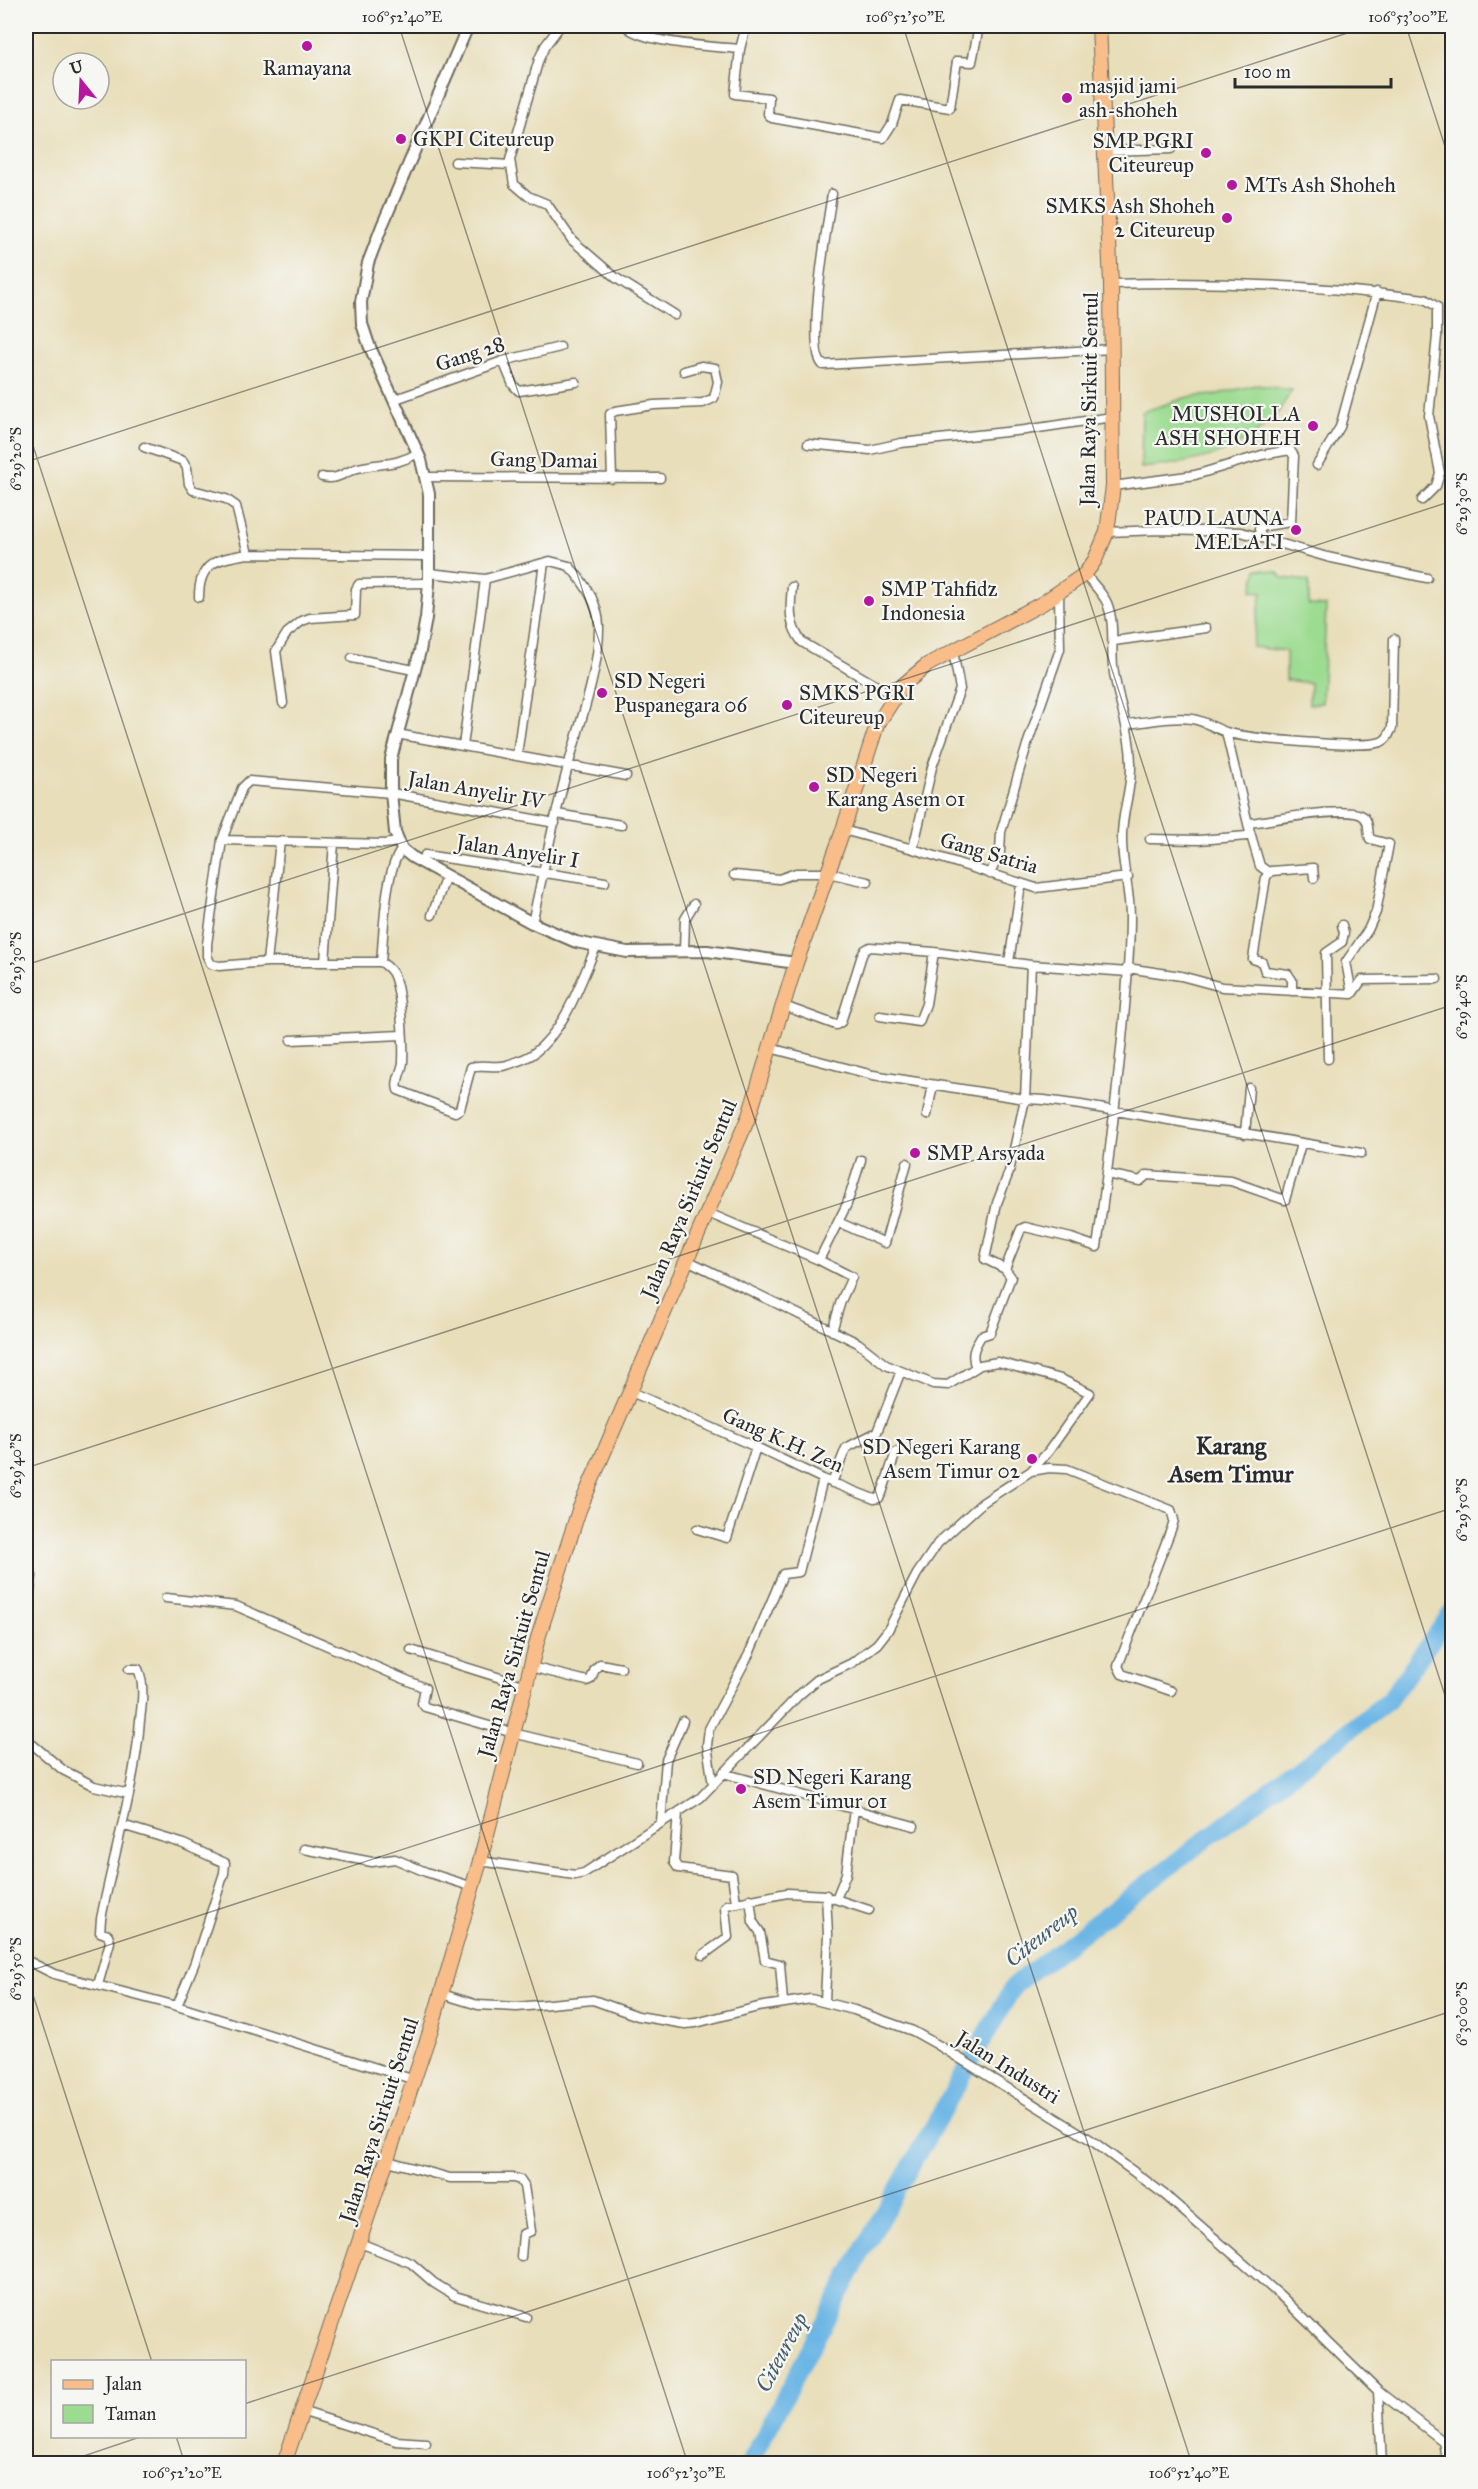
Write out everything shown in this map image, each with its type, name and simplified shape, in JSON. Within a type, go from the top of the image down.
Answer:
[{"type":"main road","name":"Jalan Raya Sirkuit Sentul","points":[[284,2463],[388,2161],[442,1994],[473,1887],[531,1667],[579,1510],[749,1116],[795,963],[843,830],[870,741],[880,718],[894,696],[911,677],[927,665],[1059,594],[1085,574],[1095,560],[1107,532],[1113,486],[1112,284],[1099,26]]},
{"type":"street","points":[[381,962],[390,879],[400,846],[391,793],[391,759],[424,625],[429,578],[430,512],[426,477],[418,453],[373,357],[362,324],[363,286],[368,263],[408,161],[468,26]]},
{"type":"street","points":[[560,26],[545,46],[539,60],[510,160],[514,184],[518,190],[548,204],[564,231],[582,250],[616,278],[675,315]]},
{"type":"street","points":[[626,26],[638,33],[667,40],[740,50]]},
{"type":"street","points":[[746,26],[734,92],[737,96],[769,98],[768,114],[770,117],[883,138],[892,124],[900,100],[950,108],[957,61],[972,62],[979,26]]},
{"type":"street","points":[[1106,151],[1171,149]]},
{"type":"street","points":[[455,162],[511,165]]},
{"type":"street","points":[[832,195],[821,259],[817,310],[818,357],[819,362],[823,365],[1112,349]]},
{"type":"street","points":[[1112,284],[1256,283],[1377,292],[1425,299],[1437,307],[1437,336],[1429,416],[1440,473],[1436,486],[1422,500]]},
{"type":"street","points":[[1317,465],[1340,427],[1377,292]]},
{"type":"street","name":"Gang 28","points":[[393,400],[503,361],[560,347]]},
{"type":"street","points":[[503,361],[513,385],[519,391],[576,382]]},
{"type":"street","points":[[612,479],[610,414],[615,411],[654,405],[703,403],[714,398],[718,382],[715,368],[701,366],[684,371]]},
{"type":"street","points":[[808,444],[870,450],[901,443],[1025,430],[1113,417]]},
{"type":"street","points":[[144,447],[183,461],[187,468],[189,484],[193,490],[233,502],[248,554]]},
{"type":"street","points":[[1113,486],[1195,475],[1262,455],[1290,450],[1294,456],[1291,522],[1265,526],[1259,529],[1261,536]]},
{"type":"street","points":[[321,477],[331,479],[357,468],[394,464],[418,453]]},
{"type":"street","name":"Gang Damai","points":[[426,477],[612,479],[660,477]]},
{"type":"street","points":[[1107,532],[1241,532],[1326,556],[1427,578]]},
{"type":"street","points":[[199,597],[200,578],[210,565],[221,559],[248,554],[429,556]]},
{"type":"street","points":[[283,703],[276,651],[280,641],[294,626],[310,618],[355,615],[356,589],[359,584],[429,578],[485,579],[504,576],[544,563],[561,562],[574,572],[596,606],[599,626],[596,654],[583,718],[568,764],[532,923]]},
{"type":"street","points":[[517,755],[544,563]]},
{"type":"street","points":[[1005,1269],[1021,1229],[1025,1227],[1097,1247],[1107,1174],[1128,970],[1130,918],[1128,877],[1122,840],[1131,780],[1128,724],[1120,707],[1116,686],[1113,662],[1114,641],[1106,600],[1085,574]]},
{"type":"street","points":[[464,746],[485,579]]},
{"type":"street","points":[[792,587],[790,618],[802,642],[894,696]]},
{"type":"street","points":[[990,874],[1000,852],[1001,832],[1027,745],[1060,649],[1059,594]]},
{"type":"street","points":[[1114,641],[1206,628]]},
{"type":"street","points":[[1128,724],[1183,718],[1205,722],[1226,732],[1312,743],[1359,744],[1382,741],[1388,737],[1392,728],[1394,639]]},
{"type":"street","points":[[913,849],[932,767],[960,689],[953,651]]},
{"type":"street","points":[[352,658],[414,670]]},
{"type":"street","points":[[1226,732],[1260,866],[1268,872],[1313,868],[1314,878]]},
{"type":"street","points":[[397,734],[626,776]]},
{"type":"street","name":"Jalan Anyelir IV","points":[[222,840],[242,788],[249,781],[391,793],[556,819],[621,825]]},
{"type":"street","points":[[1250,828],[1340,811],[1360,814],[1366,819],[1370,839],[1389,844],[1376,912],[1368,930],[1346,962],[1352,994]]},
{"type":"street","points":[[1150,839],[1199,840],[1247,836],[1250,828]]},
{"type":"street","name":"Gang Satria","points":[[843,830],[913,849],[1036,888],[1128,877]]},
{"type":"street","points":[[596,947],[568,1009],[549,1038],[533,1054],[513,1063],[493,1068],[477,1065],[471,1067],[458,1111],[452,1112],[400,1092],[397,1083],[403,1062],[402,1035],[395,977],[390,969],[381,962],[267,962],[219,966],[211,964],[207,956],[222,840],[400,846],[446,876],[532,923],[576,942],[627,952],[684,950],[754,956],[795,963]]},
{"type":"street","points":[[267,962],[280,841]]},
{"type":"street","points":[[325,962],[334,843]]},
{"type":"street","name":"Jalan Anyelir I","points":[[425,855],[605,882]]},
{"type":"street","points":[[1268,872],[1253,959],[1262,962],[1264,971],[1288,974],[1293,981],[1292,991]]},
{"type":"street","points":[[734,875],[779,879],[796,873],[828,873],[868,882]]},
{"type":"street","points":[[432,915],[446,876]]},
{"type":"street","points":[[1009,962],[1021,885]]},
{"type":"street","points":[[684,950],[685,919],[694,904]]},
{"type":"street","points":[[1328,1059],[1326,953],[1340,944],[1344,933],[1342,925]]},
{"type":"street","points":[[783,1006],[836,1024],[841,1022],[865,950],[870,947],[934,952],[1031,965],[1128,970],[1181,976],[1222,987],[1352,994]]},
{"type":"street","points":[[880,1016],[919,1022],[926,1004],[934,952]]},
{"type":"street","points":[[975,1367],[972,1357],[975,1346],[981,1336],[990,1333],[1011,1277],[1005,1269],[985,1259],[997,1203],[1009,1172],[1025,1100],[1031,965]]},
{"type":"street","points":[[1352,994],[1362,980],[1437,979]]},
{"type":"street","points":[[291,1040],[402,1035]]},
{"type":"street","points":[[770,1048],[873,1075],[1025,1100],[1044,1100],[1114,1111],[1361,1153]]},
{"type":"street","points":[[927,1115],[933,1085]]},
{"type":"street","points":[[1245,1134],[1250,1089]]},
{"type":"street","points":[[1107,1174],[1140,1181],[1147,1175],[1232,1181],[1285,1200],[1301,1144]]},
{"type":"street","points":[[819,1260],[847,1204],[861,1160]]},
{"type":"street","points":[[838,1222],[885,1243],[907,1163]]},
{"type":"street","points":[[708,1213],[819,1260],[852,1277],[841,1301],[832,1331]]},
{"type":"street","points":[[480,1861],[579,1874],[695,1803],[818,1678],[852,1663],[877,1644],[888,1630],[917,1574],[938,1543],[981,1503],[1031,1471],[1048,1452],[1090,1393],[1061,1379],[993,1362],[975,1367],[953,1384],[942,1386],[882,1363],[858,1343],[687,1260]]},
{"type":"street","points":[[713,1785],[707,1745],[709,1729],[749,1654],[783,1574],[799,1572],[828,1481],[846,1448],[877,1432],[901,1371]]},
{"type":"street","name":"Gang K.H. Zen","points":[[629,1391],[756,1446],[828,1481],[878,1498],[886,1483],[896,1452]]},
{"type":"street","points":[[696,1529],[727,1538],[756,1446]]},
{"type":"street","points":[[1031,1471],[1043,1468],[1067,1469],[1171,1510],[1174,1520],[1172,1527],[1118,1666],[1122,1674],[1171,1691]]},
{"type":"street","points":[[26,1623],[32,1576]]},
{"type":"street","points":[[166,1598],[236,1606],[424,1688],[422,1703],[425,1707],[513,1733],[637,1763]]},
{"type":"street","points":[[411,1650],[526,1686]]},
{"type":"street","points":[[531,1667],[587,1681],[591,1679],[600,1664],[621,1668]]},
{"type":"street","points":[[98,1985],[111,1942],[108,1935],[100,1932],[101,1919],[137,1756],[142,1694],[138,1669],[129,1669]]},
{"type":"street","points":[[661,1822],[666,1760],[683,1721]]},
{"type":"street","points":[[26,1739],[63,1770],[94,1786],[129,1794]]},
{"type":"street","points":[[723,1773],[914,1826]]},
{"type":"street","points":[[836,1899],[846,1874],[854,1809]]},
{"type":"street","points":[[678,1813],[674,1862],[678,1868],[732,1875],[736,1902]]},
{"type":"street","points":[[122,1825],[181,1843],[225,1863],[224,1873],[195,1962],[177,2006]]},
{"type":"street","points":[[304,1849],[372,1862],[394,1859],[473,1887]]},
{"type":"street","points":[[703,1955],[728,1937],[725,1908],[736,1902],[787,1893],[826,1895],[869,1910]]},
{"type":"street","points":[[825,2001],[828,1934],[826,1895]]},
{"type":"street","points":[[750,1899],[753,1922],[760,1932],[765,1960],[780,1964],[783,2002]]},
{"type":"street","points":[[26,1960],[54,1974],[177,2006],[415,2080]]},
{"type":"street","name":"Jalan Industri","points":[[442,1994],[478,2005],[517,2007],[593,2000],[638,2016],[685,2024],[783,2002],[808,1999],[825,2001],[913,2031],[938,2044],[1091,2140],[1166,2195],[1282,2297],[1378,2391],[1452,2448]]},
{"type":"street","points":[[388,2161],[443,2177],[520,2180],[524,2186],[531,2231],[523,2234],[521,2257]]},
{"type":"street","points":[[360,2243],[411,2263],[434,2283],[455,2296],[526,2317]]},
{"type":"street","points":[[1378,2391],[1382,2463]]},
{"type":"street","points":[[301,2411],[396,2441],[426,2443]]},
{"type":"street","points":[[1443,2441],[1447,2463]]},
{"type":"green space","points":[[1256,385],[1292,390],[1276,415],[1259,431],[1244,441],[1212,455],[1195,460],[1141,468],[1142,412],[1188,397],[1214,395]]},
{"type":"green space","points":[[1257,569],[1277,572],[1282,578],[1309,581],[1309,605],[1326,606],[1322,703],[1309,704],[1310,683],[1286,680],[1286,651],[1252,647],[1262,592],[1252,591]]},
{"type":"waterway","name":"Citeureup","points":[[749,2464],[865,2246],[1015,1984],[1388,1701],[1452,1612]]},
{"type":"place","name":"Ramayana","points":[[307,46]]},
{"type":"place","name":"masjid jami ash-shoheh","points":[[1067,98]]},
{"type":"place","name":"GKPI Citeureup","points":[[401,139]]},
{"type":"place","name":"SMP PGRI Citeureup","points":[[1206,153]]},
{"type":"place","name":"MTs Ash Shoheh","points":[[1232,185]]},
{"type":"place","name":"SMKS Ash Shoheh 2 Citeureup","points":[[1227,218]]},
{"type":"place","name":"MUSHOLLA ASH SHOHEH","points":[[1313,426]]},
{"type":"place","name":"PAUD LAUNA MELATI","points":[[1296,530]]},
{"type":"place","name":"SMP Tahfidz Indonesia","points":[[869,601]]},
{"type":"place","name":"SD Negeri Puspanegara 06","points":[[602,693]]},
{"type":"place","name":"SMKS PGRI Citeureup","points":[[787,705]]},
{"type":"place","name":"SD Negeri Karang Asem 01","points":[[814,787]]},
{"type":"place","name":"SMP Arsyada","points":[[915,1153]]},
{"type":"place","name":"SD Negeri Karang Asem Timur 02","points":[[1032,1459]]},
{"type":"place","name":"SD Negeri Karang Asem Timur 01","points":[[741,1789]]},
{"type":"district","name":"Karang Asem Timur","points":[[1231,1460]]}]
